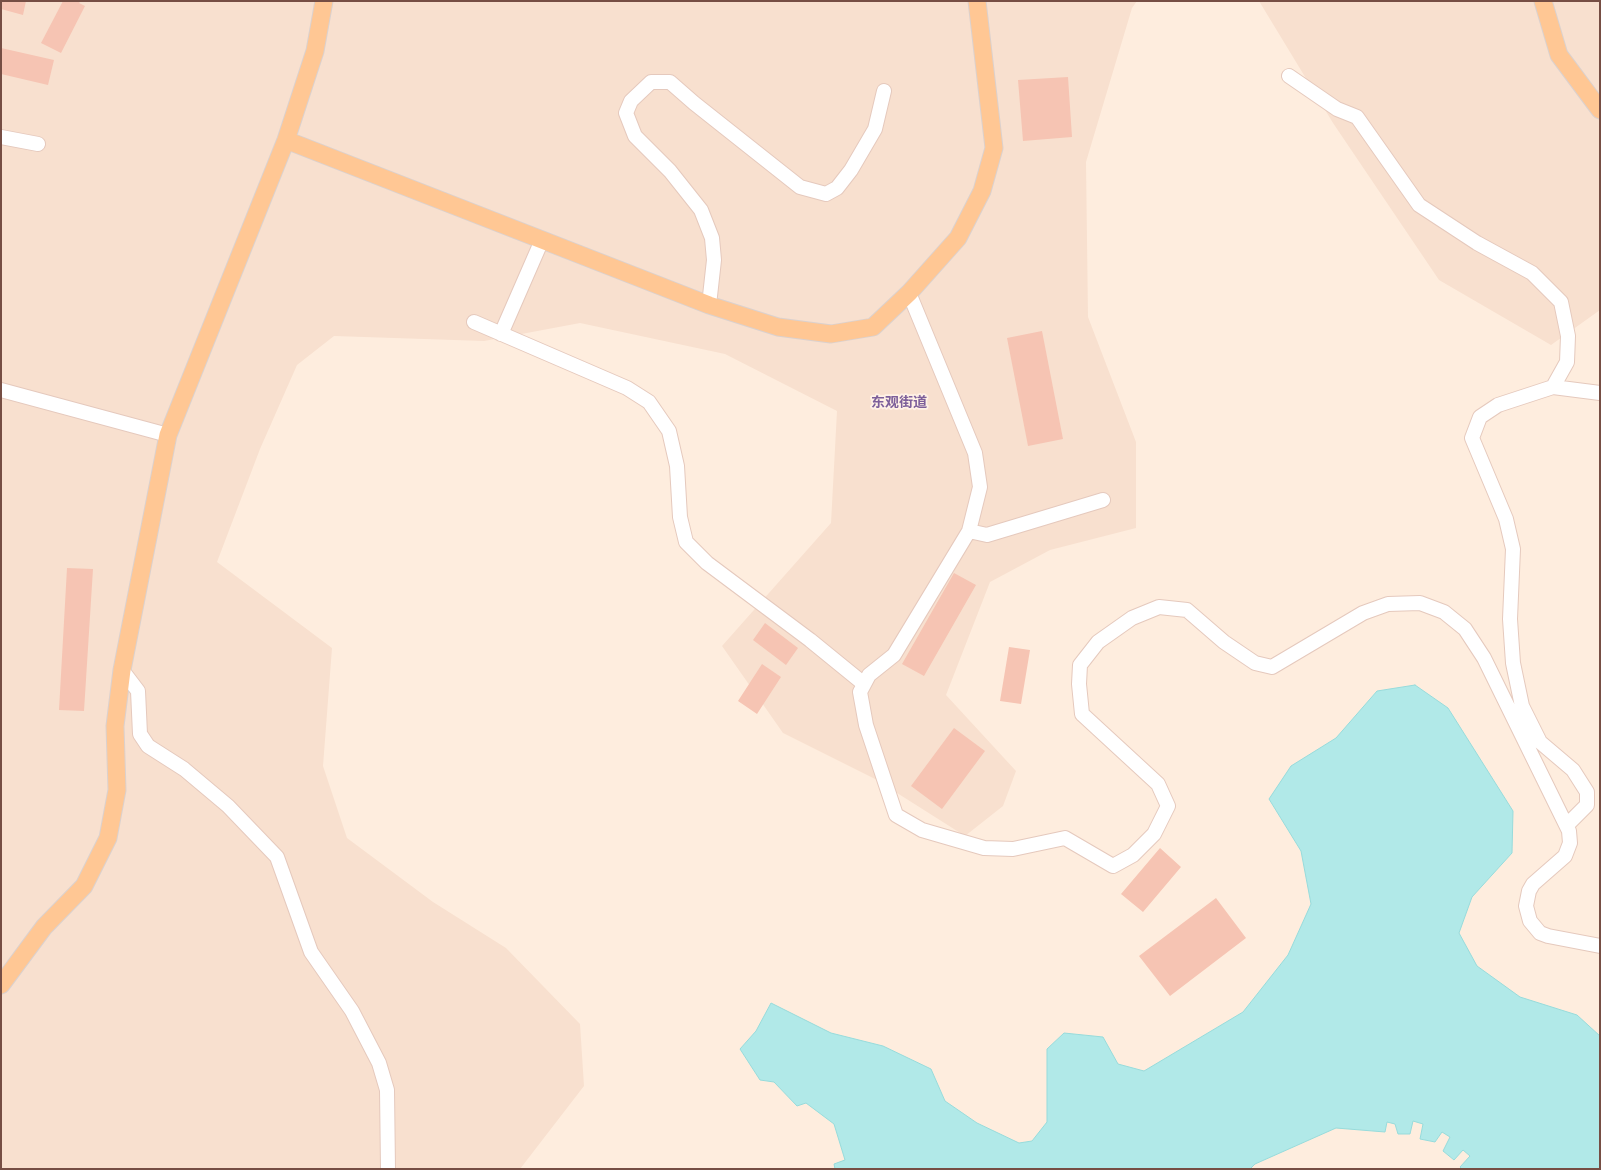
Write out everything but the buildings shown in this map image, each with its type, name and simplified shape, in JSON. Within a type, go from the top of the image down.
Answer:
[{"type":"main road","points":[[1,985],[44,927],[84,886],[108,838],[117,790],[115,726],[122,670],[168,435],[286,140],[315,51],[324,1]]},
{"type":"main road","points":[[286,140],[709,305],[778,327],[831,334],[873,327],[909,293],[958,238],[982,192],[994,148],[977,1]]},
{"type":"main road","points":[[1543,1],[1559,55],[1600,110]]},
{"type":"street","points":[[1289,76],[1337,109],[1357,117],[1419,205],[1477,243],[1532,273],[1562,302],[1568,336],[1567,362],[1553,387]]},
{"type":"street","points":[[709,305],[714,260],[712,238],[707,224],[701,210],[691,196],[670,171],[635,136],[626,113],[632,101],[651,82],[670,82],[694,103],[800,187],[826,194],[837,188],[851,170],[875,129],[884,91]]},
{"type":"street","points":[[1,137],[38,144]]},
{"type":"street","points":[[501,334],[542,240]]},
{"type":"street","points":[[909,293],[975,452],[980,487],[969,531],[894,655],[869,675],[860,692],[866,725],[896,815],[922,830],[984,848],[1013,849],[1065,838],[1113,866],[1133,855],[1154,834],[1168,806],[1158,784],[1082,714],[1078,684],[1080,665],[1098,642],[1132,618],[1159,607],[1187,610],[1224,642],[1255,663],[1272,667],[1363,613],[1388,604],[1420,603],[1444,612],[1465,629],[1484,658],[1567,825],[1571,837],[1568,850],[1560,861],[1533,884],[1526,898],[1527,914],[1535,928],[1548,936],[1600,946]]},
{"type":"street","points":[[474,322],[627,388],[649,402],[669,430],[677,466],[680,517],[686,542],[707,563],[810,640],[864,684]]},
{"type":"street","points":[[1567,825],[1587,806],[1587,792],[1573,770],[1540,742],[1522,706],[1513,663],[1510,619],[1513,549],[1506,519],[1472,438],[1480,417],[1498,404],[1553,387],[1600,393]]},
{"type":"street","points":[[1,390],[168,435]]},
{"type":"street","points":[[969,531],[987,535],[1103,500]]},
{"type":"street","points":[[122,670],[138,691],[140,734],[148,746],[184,769],[228,806],[277,857],[311,952],[352,1011],[379,1063],[387,1090],[388,1169]]},
{"type":"shaded area","points":[[1,1],[1137,1],[1132,8],[1086,162],[1088,317],[1136,442],[1136,528],[1050,550],[990,582],[946,695],[1016,771],[1003,806],[965,836],[875,779],[783,733],[722,646],[831,523],[837,411],[725,354],[580,323],[484,341],[334,336],[297,365],[260,449],[217,562],[332,648],[323,766],[347,838],[433,902],[506,948],[580,1024],[584,1086],[520,1169],[1,1169]]},
{"type":"shaded area","points":[[1259,1],[1600,1],[1600,310],[1551,345],[1439,280],[1333,123]]},
{"type":"water","points":[[1415,685],[1448,708],[1513,811],[1512,853],[1472,897],[1459,933],[1477,966],[1520,997],[1577,1015],[1600,1036],[1600,1169],[1462,1169],[1460,1167],[1470,1156],[1463,1150],[1454,1160],[1443,1151],[1450,1137],[1442,1132],[1435,1142],[1420,1139],[1423,1124],[1413,1121],[1410,1134],[1398,1134],[1395,1124],[1387,1122],[1385,1132],[1336,1128],[1255,1164],[1250,1169],[835,1169],[834,1164],[845,1160],[834,1124],[806,1103],[797,1106],[774,1082],[760,1080],[740,1049],[756,1031],[771,1003],[831,1033],[883,1046],[931,1069],[945,1101],[977,1123],[1019,1143],[1032,1141],[1047,1122],[1047,1049],[1064,1033],[1103,1037],[1118,1064],[1144,1071],[1243,1012],[1288,955],[1311,904],[1301,851],[1269,799],[1291,766],[1336,738],[1377,691]]},
{"type":"district","name":"东观街道","points":[[899,403]]}]
